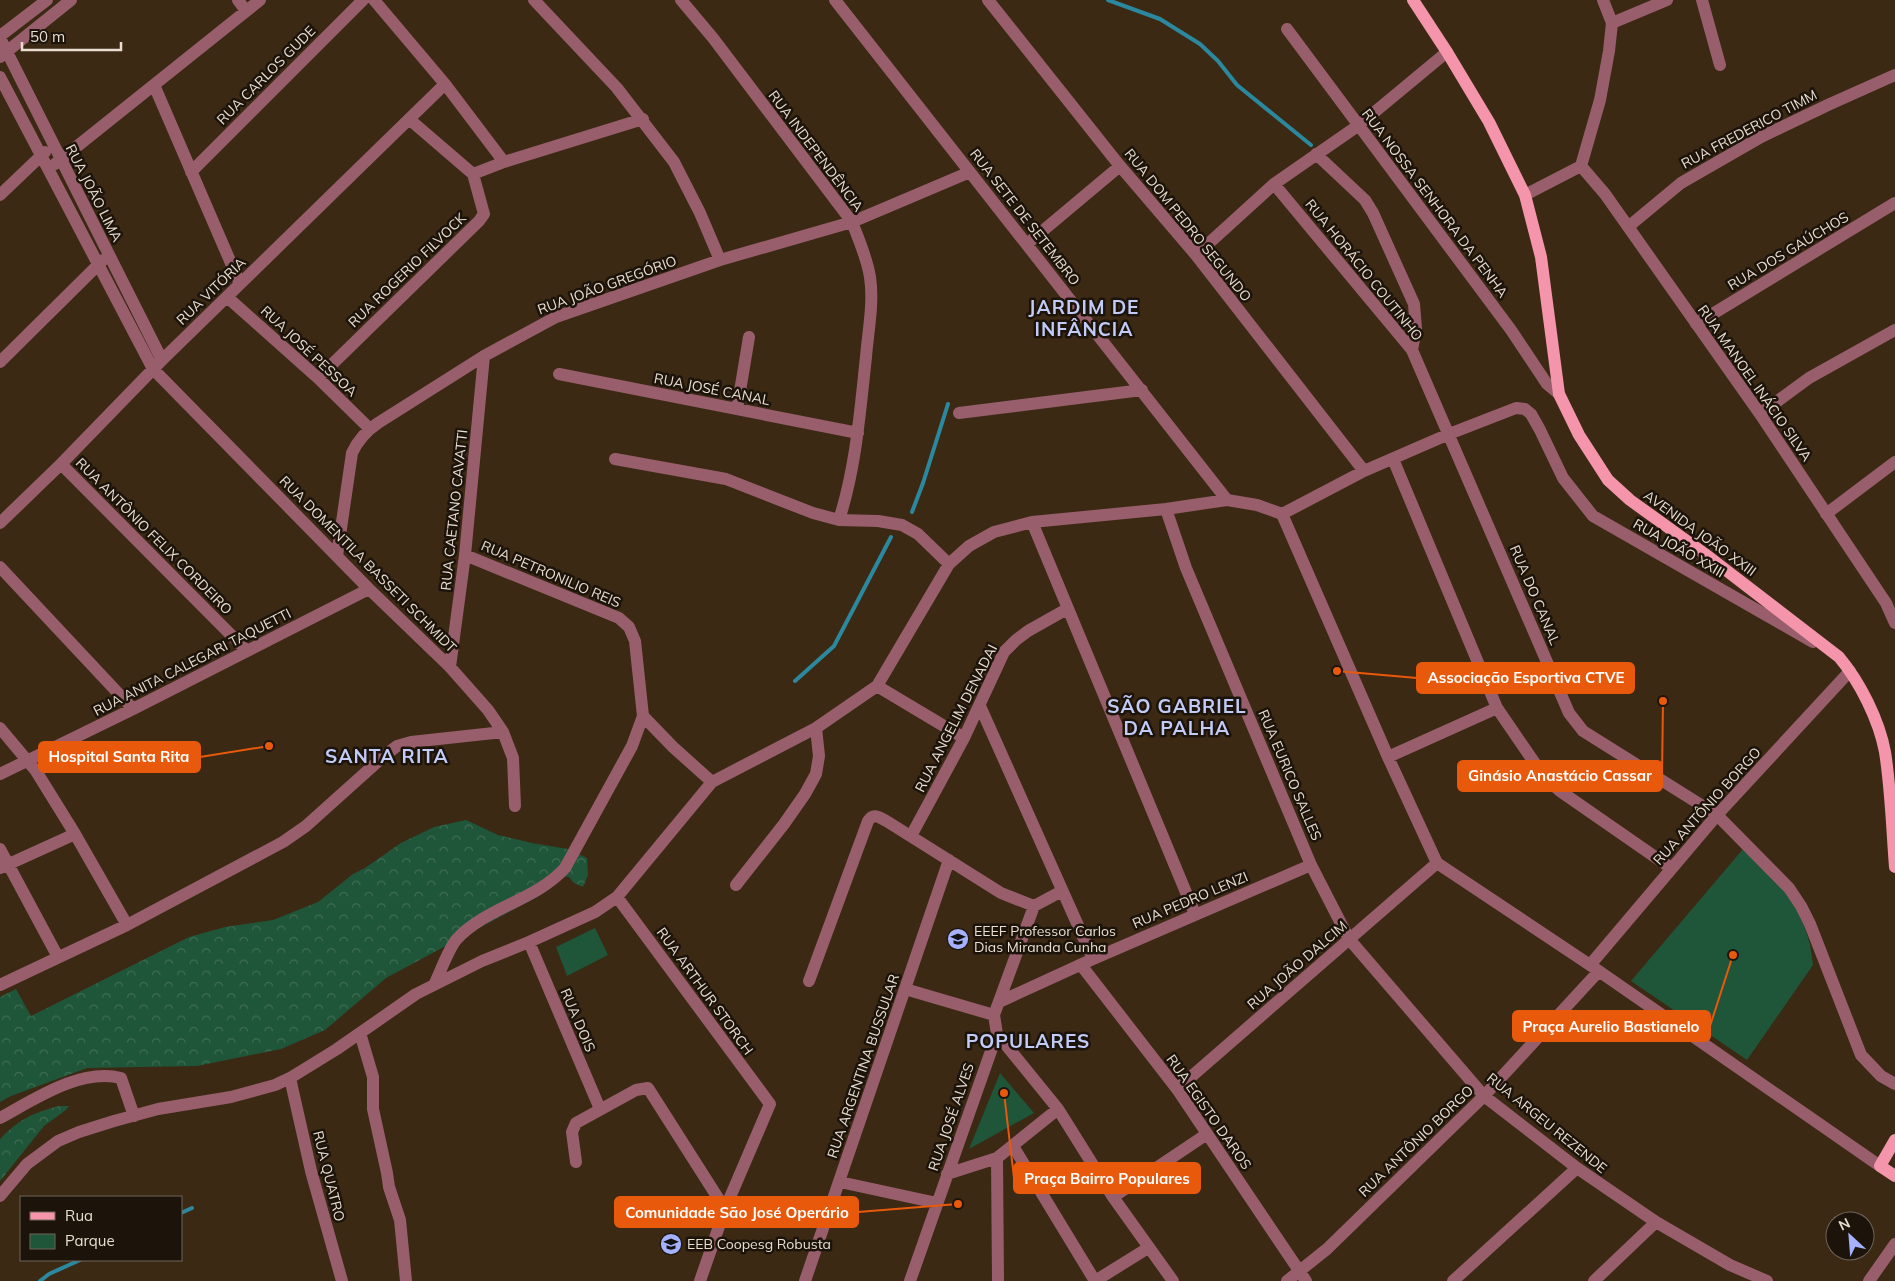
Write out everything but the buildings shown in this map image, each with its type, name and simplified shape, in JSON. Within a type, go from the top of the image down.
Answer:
[{"type":"main road","name":"AVENIDA JOÃO XXIII","points":[[1413,0],[1489,122],[1525,195],[1542,257],[1559,394],[1580,435],[1608,480],[1630,500],[1705,554],[1839,657],[1850,671],[1870,708],[1885,750],[1892,781],[1895,866]]},
{"type":"main road","points":[[1895,1140],[1880,1166],[1895,1176]]},
{"type":"street","points":[[0,37],[47,0]]},
{"type":"street","points":[[3,55],[71,0]]},
{"type":"street","points":[[238,0],[246,11]]},
{"type":"street","points":[[47,170],[260,0]]},
{"type":"street","name":"RUA CARLOS GUDE","points":[[191,172],[363,0]]},
{"type":"street","points":[[374,0],[445,84],[504,162]]},
{"type":"street","points":[[534,0],[617,88],[643,119],[674,162],[700,213],[720,260]]},
{"type":"street","name":"RUA INDEPENDÊNCIA","points":[[681,0],[713,38],[852,222],[865,255],[870,277],[871,303],[858,433],[848,492],[839,520]]},
{"type":"street","name":"RUA SETE DE SETEMBRO","points":[[835,0],[1227,500]]},
{"type":"street","name":"RUA DOM PEDRO SEGUNDO","points":[[988,0],[1120,166],[1196,255],[1364,471]]},
{"type":"street","points":[[1525,195],[1581,166],[1600,100],[1609,51],[1612,23],[1603,0]]},
{"type":"street","points":[[1612,23],[1667,0]]},
{"type":"street","points":[[1702,0],[1720,64]]},
{"type":"street","name":"RUA NOSSA SENHORA DA PENHA","points":[[1288,29],[1511,330],[1548,384],[1559,394]]},
{"type":"street","name":"RUA JOÃO LIMA","points":[[0,37],[3,55],[53,146],[162,360]]},
{"type":"street","points":[[1196,255],[1274,184],[1359,125],[1447,52]]},
{"type":"street","name":"RUA FREDERICO TIMM","points":[[1628,227],[1681,183],[1761,137],[1895,75]]},
{"type":"street","points":[[0,77],[97,266],[153,369]]},
{"type":"street","name":"RUA VITÓRIA","points":[[0,523],[61,464],[162,360],[445,84]]},
{"type":"street","points":[[154,85],[240,284]]},
{"type":"street","points":[[409,119],[473,174],[504,162],[643,119]]},
{"type":"street","points":[[0,195],[53,146]]},
{"type":"street","points":[[1316,154],[1365,200],[1373,213],[1414,304],[1416,329],[1412,350]]},
{"type":"street","points":[[1027,244],[1120,166]]},
{"type":"street","name":"RUA MANOEL INÁCIO SILVA","points":[[1581,166],[1605,194],[1760,414],[1886,603],[1895,623]]},
{"type":"street","name":"RUA JOÃO GREGÓRIO","points":[[337,556],[352,453],[356,443],[370,429],[484,356],[556,318],[720,260],[852,222],[970,172]]},
{"type":"street","name":"RUA ROGERIO FILVOCK","points":[[318,378],[479,221],[484,214],[473,174]]},
{"type":"street","name":"RUA HORÁCIO COUTINHO","points":[[1274,184],[1412,350],[1449,434]]},
{"type":"street","name":"RUA DOS GAÚCHOS","points":[[1696,324],[1895,203]]},
{"type":"street","points":[[0,362],[108,254]]},
{"type":"street","name":"RUA JOSÉ PESSOA","points":[[227,297],[318,378],[370,429]]},
{"type":"street","points":[[1760,414],[1809,378],[1895,330]]},
{"type":"street","points":[[737,409],[749,337]]},
{"type":"street","name":"RUA CAETANO CAVATTI","points":[[450,666],[465,555],[484,356]]},
{"type":"street","name":"RUA DOMENTILA BASSETI SCHMIDT","points":[[153,369],[369,589],[450,666],[488,710],[503,732],[513,758],[515,806]]},
{"type":"street","name":"RUA JOSÉ CANAL","points":[[559,374],[858,433]]},
{"type":"street","points":[[959,413],[1142,390]]},
{"type":"street","name":"RUA JOÃO XXIII","points":[[1282,514],[1364,471],[1449,434],[1516,408],[1525,409],[1531,414],[1540,430],[1563,478],[1593,516],[1839,657]]},
{"type":"street","name":"RUA DO CANAL","points":[[1449,434],[1569,713],[1583,731],[1717,815],[1789,888],[1810,924],[1861,1055],[1882,1076],[1895,1084]]},
{"type":"street","points":[[1393,459],[1497,708],[1545,778],[1560,791],[1671,868]]},
{"type":"street","points":[[614,460],[726,478],[812,513],[839,520],[878,521],[902,525],[918,534],[949,564]]},
{"type":"street","points":[[1826,514],[1895,462]]},
{"type":"street","name":"RUA ANTÔNIO FELIX CORDEIRO","points":[[61,464],[247,650]]},
{"type":"street","points":[[0,1196],[27,1164],[58,1141],[79,1132],[158,1109],[232,1098],[290,1078],[360,1033],[402,1003],[434,985],[482,961],[595,912],[617,897],[712,782],[816,728],[878,686],[949,564],[969,546],[994,532],[1032,522],[1227,500],[1257,505],[1282,514],[1388,757],[1437,863],[1595,968],[1880,1166]]},
{"type":"street","name":"RUA EURICO SALLES","points":[[1166,508],[1186,568],[1311,865],[1349,939]]},
{"type":"street","points":[[1032,522],[1195,914]]},
{"type":"street","name":"RUA PETRONILIO REIS","points":[[434,985],[455,942],[462,935],[482,920],[551,882],[565,868],[632,746],[643,716],[638,654],[635,640],[629,627],[619,618],[465,555]]},
{"type":"street","points":[[0,567],[133,709]]},
{"type":"street","name":"RUA ANITA CALEGARI TAQUETTI","points":[[0,774],[133,709],[369,589]]},
{"type":"street","name":"RUA ANGELIM DENADAI","points":[[911,836],[964,738],[1004,652],[1028,631],[1067,610]]},
{"type":"street","name":"RUA ANTÔNIO BORGO","points":[[1287,1281],[1303,1276],[1327,1249],[1484,1096],[1595,968],[1671,868],[1717,815],[1850,671]]},
{"type":"street","points":[[878,686],[964,738]]},
{"type":"street","points":[[980,706],[1093,959]]},
{"type":"street","points":[[1388,757],[1497,708]]},
{"type":"street","points":[[643,716],[673,747],[712,782]]},
{"type":"street","points":[[0,728],[29,761],[75,834],[126,925]]},
{"type":"street","points":[[736,885],[806,794],[816,774],[819,756],[816,728]]},
{"type":"street","points":[[0,985],[126,925],[294,835],[397,746],[411,742],[503,732]]},
{"type":"street","points":[[809,981],[868,821],[876,816],[1001,893],[1034,906]]},
{"type":"street","points":[[4,866],[75,834]]},
{"type":"street","points":[[0,849],[4,866],[58,957]]},
{"type":"street","name":"RUA ARGENTINA BUSSULAR","points":[[805,1281],[949,860]]},
{"type":"street","name":"RUA JOÃO DALCIM","points":[[1177,1090],[1437,863]]},
{"type":"street","name":"RUA PEDRO LENZI","points":[[1000,1002],[1195,914],[1311,865]]},
{"type":"street","points":[[906,989],[994,1015],[1034,906],[1062,891]]},
{"type":"street","name":"RUA ARTHUR STORCH","points":[[617,897],[770,1104],[725,1209]]},
{"type":"street","name":"RUA ARGEU REZENDE","points":[[1349,939],[1484,1096],[1577,1168],[1656,1222],[1730,1265],[1767,1281]]},
{"type":"street","name":"RUA DOIS","points":[[529,942],[600,1109]]},
{"type":"street","name":"RUA EGISTO DAROS","points":[[1081,965],[1177,1090],[1303,1276]]},
{"type":"street","name":"RUA JOSÉ ALVES","points":[[910,1281],[997,1034],[994,1015]]},
{"type":"street","points":[[360,1033],[373,1077],[373,1109],[389,1187],[400,1220],[406,1281]]},
{"type":"street","points":[[997,1034],[1058,1109],[1113,1197],[1173,1281]]},
{"type":"street","points":[[0,1118],[61,1087],[80,1080],[100,1076],[121,1078],[134,1116]]},
{"type":"street","name":"RUA QUATRO","points":[[290,1078],[311,1171],[342,1281]]},
{"type":"street","points":[[576,1162],[573,1128],[579,1120],[636,1090],[648,1088],[725,1209],[700,1281]]},
{"type":"street","points":[[947,1174],[997,1158],[1058,1109]]},
{"type":"street","points":[[1113,1197],[1207,1134]]},
{"type":"street","points":[[1013,1146],[1095,1281],[1148,1248]]},
{"type":"street","points":[[997,1158],[998,1281]]},
{"type":"street","points":[[1453,1281],[1577,1168]]},
{"type":"street","points":[[840,1182],[937,1203]]},
{"type":"street","points":[[1594,1281],[1656,1222]]},
{"type":"street","points":[[1869,1281],[1895,1244]]},
{"type":"green space","points":[[466,820],[498,835],[568,849],[587,858],[588,875],[583,887],[574,883],[569,877],[562,876],[539,896],[386,978],[325,1030],[281,1049],[197,1066],[87,1068],[11,1096],[0,1102],[0,997],[16,989],[31,1016],[189,937],[225,927],[273,920],[318,902],[353,874],[401,843],[434,827]]},
{"type":"green space","points":[[1743,849],[1788,892],[1805,928],[1810,944],[1813,965],[1747,1060],[1631,981]]},
{"type":"green space","points":[[595,928],[608,955],[567,976],[556,947]]},
{"type":"green space","points":[[1000,1073],[1034,1113],[969,1149]]},
{"type":"green space","points":[[59,1106],[69,1106],[44,1126],[0,1181],[0,1139],[14,1126],[27,1118],[41,1111]]},
{"type":"waterway","points":[[1108,0],[1160,19],[1200,44],[1218,61],[1237,85],[1311,145]]},
{"type":"waterway","points":[[912,512],[948,404]]},
{"type":"waterway","points":[[795,681],[834,646],[891,537]]},
{"type":"waterway","points":[[182,1213],[192,1208]]},
{"type":"waterway","points":[[40,1281],[49,1274],[78,1261]]},
{"type":"place","name":"Associação Esportiva CTVE","points":[[1337,671]]},
{"type":"place","name":"Ginásio Anastácio Cassar","points":[[1663,701]]},
{"type":"place","name":"Hospital Santa Rita","points":[[269,746]]},
{"type":"place","name":"EEEF Professor Carlos Dias Miranda Cunha","points":[[958,939]]},
{"type":"place","name":"Praça Aurelio Bastianelo","points":[[1733,955]]},
{"type":"place","name":"Praça Bairro Populares","points":[[1004,1093]]},
{"type":"place","name":"Comunidade São José Operário","points":[[958,1204]]},
{"type":"place","name":"EEB Coopesg Robusta","points":[[671,1244]]},
{"type":"district","name":"JARDIM DE INFÂNCIA","points":[[1084,318]]},
{"type":"district","name":"SÃO GABRIEL DA PALHA","points":[[1177,717]]},
{"type":"district","name":"SANTA RITA","points":[[387,756]]},
{"type":"district","name":"POPULARES","points":[[1028,1041]]}]
